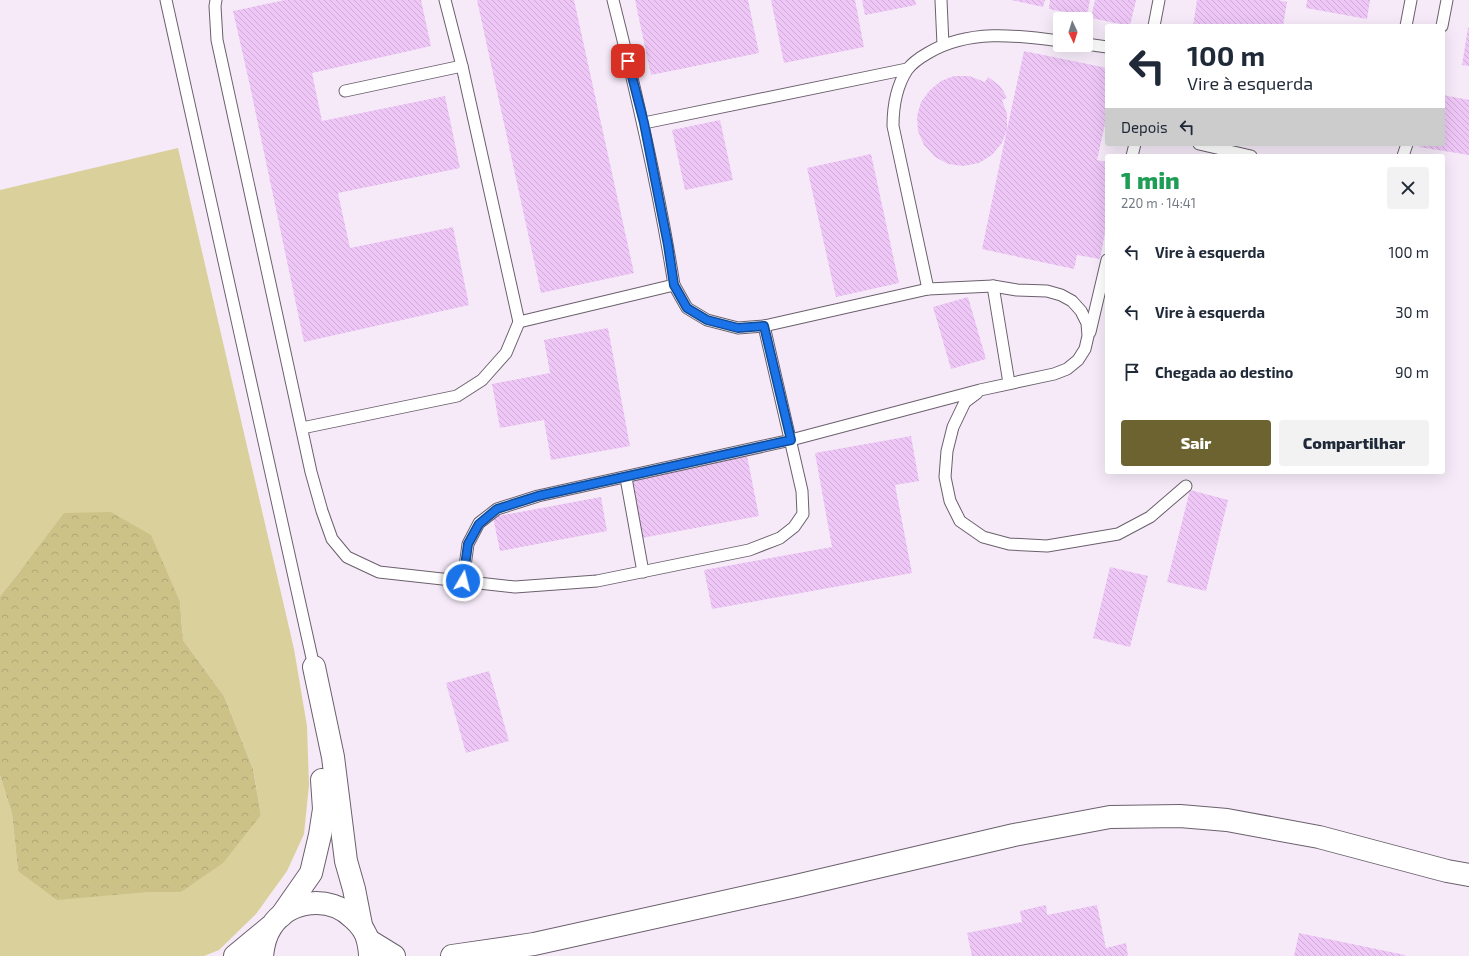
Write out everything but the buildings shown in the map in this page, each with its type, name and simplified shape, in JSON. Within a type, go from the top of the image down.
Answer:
[{"type":"street","points":[[262,956],[264,942],[276,921],[310,873],[320,835],[324,809],[314,668]]},
{"type":"street","points":[[314,668],[333,757],[346,861],[366,940]]},
{"type":"street","points":[[452,956],[467,953],[486,953],[534,944],[796,886],[1014,835],[1110,817],[1180,816],[1226,820],[1319,837],[1447,871],[1469,875]]},
{"type":"street","points":[[235,956],[296,906],[314,902],[332,904],[348,913],[366,940],[394,956]]},
{"type":"lane","points":[[166,0],[314,668]]},
{"type":"lane","points":[[216,0],[217,40],[302,428],[322,511],[332,539],[347,557],[379,572],[413,577],[515,587],[597,581],[749,550],[780,538],[794,527],[803,514],[802,491],[764,326]]},
{"type":"lane","points":[[302,428],[457,396],[482,380],[506,353],[520,322],[462,66],[445,0]]},
{"type":"lane","points":[[613,0],[644,123],[668,245],[674,285],[687,308],[707,320],[738,328],[764,326],[928,289],[993,286],[1017,290],[1047,291],[1061,295],[1072,301],[1081,311],[1087,323],[1088,336]]},
{"type":"lane","points":[[941,0],[943,45]]},
{"type":"lane","points":[[1154,24],[1159,0]]},
{"type":"lane","points":[[1406,24],[1411,0]]},
{"type":"lane","points":[[1442,24],[1447,0]]},
{"type":"lane","points":[[928,289],[893,126],[893,111],[898,88],[907,69],[922,56],[943,45],[966,38],[1018,36],[1053,40]]},
{"type":"lane","points":[[1093,45],[1105,47]]},
{"type":"lane","points":[[345,91],[462,66]]},
{"type":"lane","points":[[644,123],[907,69]]},
{"type":"lane","points":[[1208,146],[1242,154]]},
{"type":"lane","points":[[463,581],[468,544],[479,524],[497,509],[538,496],[626,478],[791,440],[980,390],[1054,374],[1067,369],[1078,360],[1085,349],[1105,268]]},
{"type":"lane","points":[[520,322],[674,285]]},
{"type":"lane","points":[[993,286],[1009,384]]},
{"type":"lane","points":[[980,390],[965,402],[953,427],[947,451],[945,477],[950,501],[960,521],[983,537],[1009,544],[1047,546],[1118,534],[1150,516],[1186,486]]},
{"type":"lane","points":[[626,478],[643,572]]},
{"type":"shaded area","points":[[178,148],[294,649],[307,726],[309,785],[304,834],[287,871],[256,914],[219,950],[204,956],[0,956],[0,775],[12,814],[18,871],[148,892],[181,892],[261,815],[253,769],[224,696],[183,640],[180,602],[21,570],[0,596],[0,190]]},
{"type":"green space","points":[[111,512],[151,535],[180,602],[183,640],[224,696],[253,769],[261,815],[223,863],[181,892],[148,892],[57,900],[18,871],[12,814],[0,775],[0,596],[64,513]]},
{"type":"route","points":[[463,581],[468,544],[479,524],[497,509],[538,496],[626,478],[791,440],[764,326],[738,328],[707,320],[687,308],[674,285],[668,245],[644,123],[628,61]]}]
